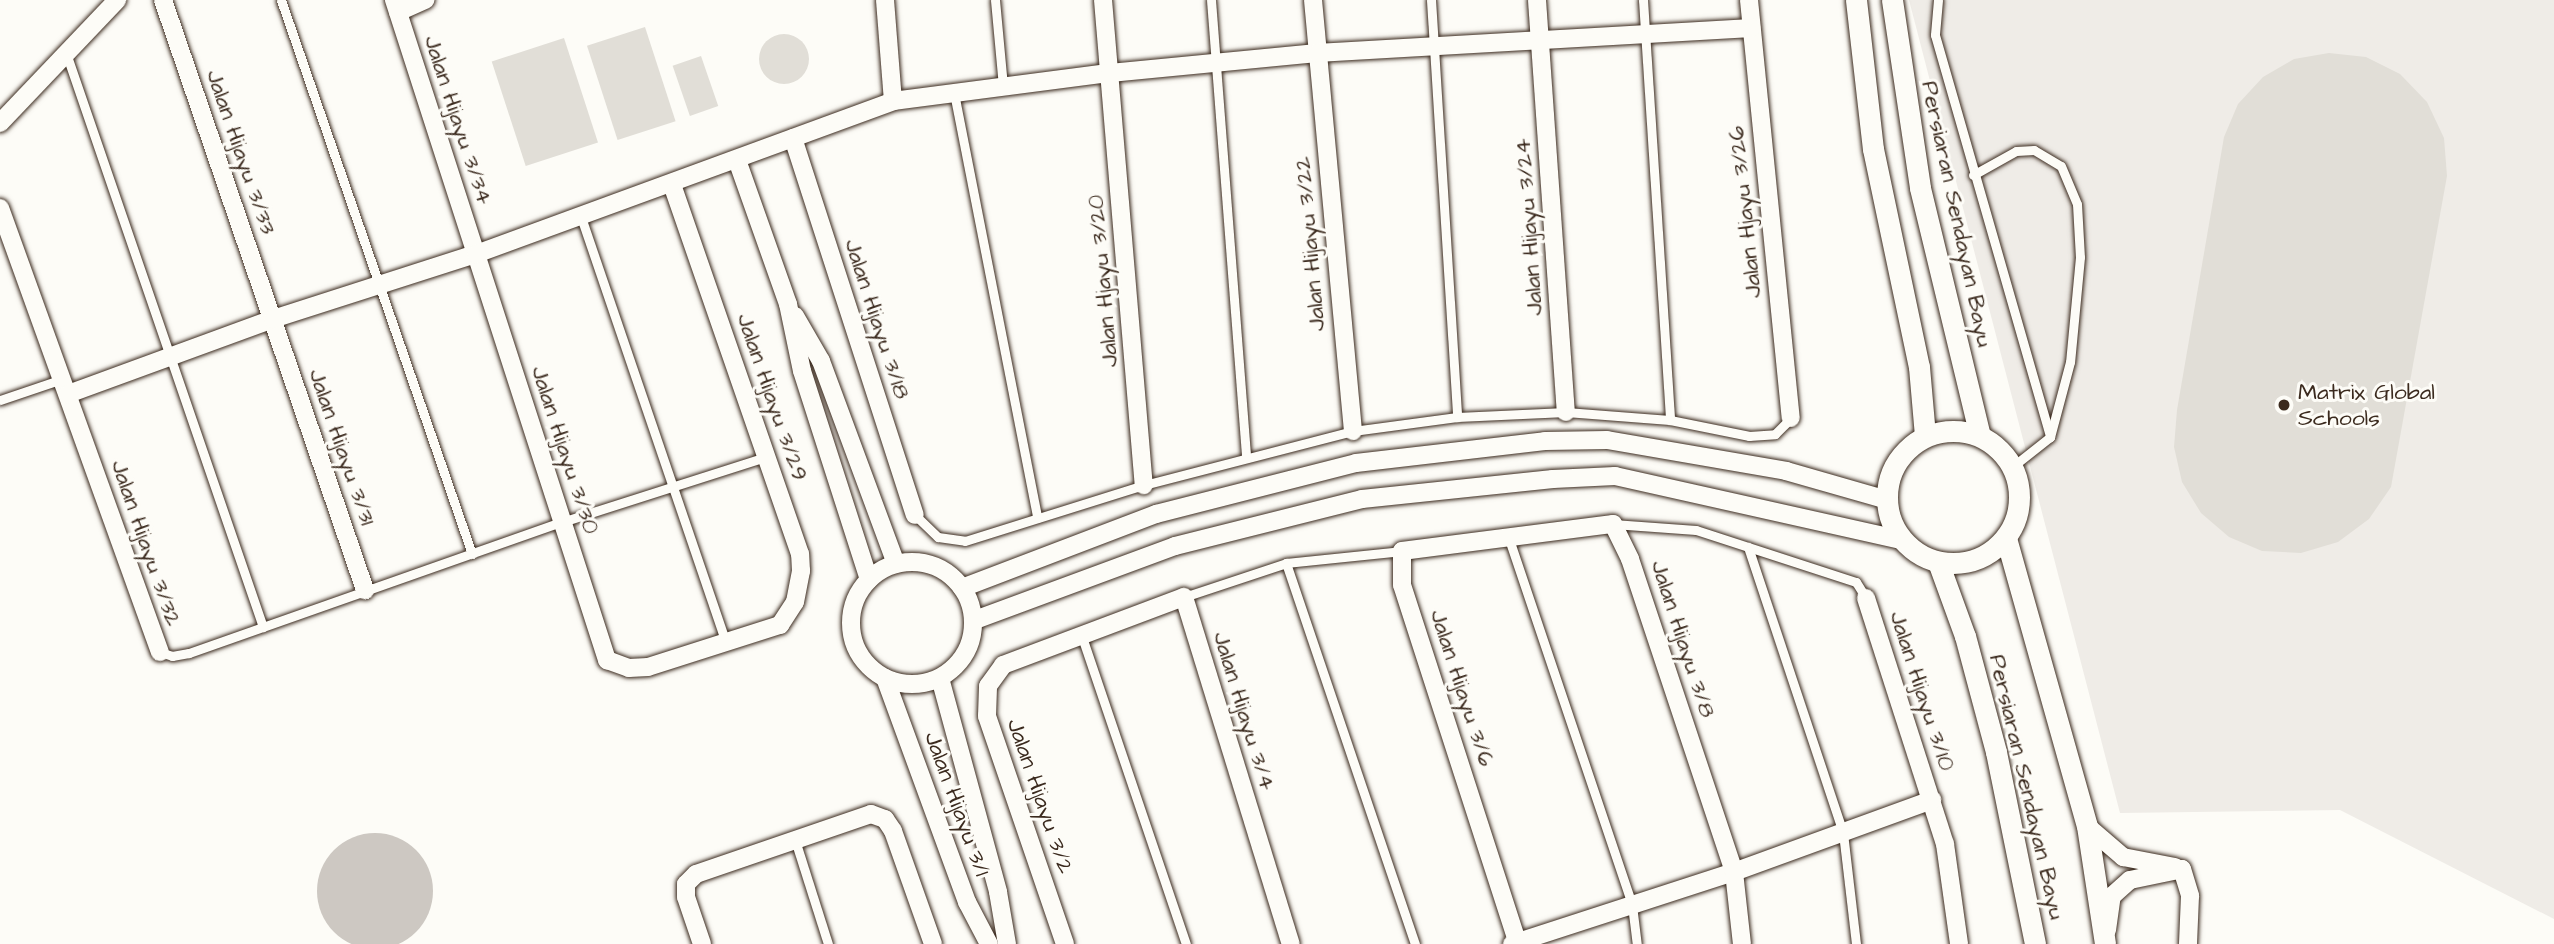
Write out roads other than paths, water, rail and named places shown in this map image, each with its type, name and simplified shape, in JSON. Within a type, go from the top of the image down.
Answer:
[{"type":"street","points":[[0,123],[117,0]]},
{"type":"street","name":"Jalan Hijayu 3/33","points":[[163,0],[272,319]]},
{"type":"street","points":[[396,6],[425,0]]},
{"type":"street","points":[[885,0],[893,101]]},
{"type":"street","name":"Jalan Hjayu 3/20","points":[[1103,0],[1144,485]]},
{"type":"street","name":"Jalan Hijayu 3/22","points":[[1313,0],[1353,430]]},
{"type":"street","name":"Jalan Hijayu 3/24","points":[[1537,0],[1566,412]]},
{"type":"street","name":"Jalan Hjayu 3/26","points":[[1749,0],[1791,418]]},
{"type":"street","points":[[1856,0],[1873,149],[1919,367],[1925,436]]},
{"type":"street","name":"Persiaran Sendayan Bayu","points":[[1892,0],[1920,188],[1980,436]]},
{"type":"street","name":"Jalan Hijayu 3/34","points":[[396,6],[476,254]]},
{"type":"street","points":[[65,386],[172,356],[272,319],[476,254],[893,101],[1110,73],[1317,53],[1751,28]]},
{"type":"street","name":"Jalan Hijayu 3/18","points":[[793,138],[915,515]]},
{"type":"street","points":[[737,160],[788,304],[802,371],[869,580]]},
{"type":"street","name":"Jalan Hijayu 3/29","points":[[672,184],[800,554],[795,602],[780,625],[726,642]]},
{"type":"street","name":"Jalan Hijayu 3/32","points":[[0,208],[160,652]]},
{"type":"street","name":"Jalan Hijayu 3/30","points":[[476,254],[607,660],[629,668],[648,667],[726,642]]},
{"type":"street","points":[[788,304],[821,361],[897,564]]},
{"type":"street","name":"Jalan Hijayu 3/31","points":[[272,319],[365,590]]},
{"type":"street","points":[[975,620],[1175,546],[1362,499],[1553,479],[1615,476],[1902,540],[1938,562],[1976,560],[2006,538],[2019,503],[2012,467],[1980,436],[1952,431],[1925,436],[1896,462],[1887,500],[1902,540]]},
{"type":"street","points":[[962,588],[1156,514],[1356,463],[1545,441],[1608,440],[1786,471],[1887,500]]},
{"type":"street","points":[[1402,551],[1613,524]]},
{"type":"street","name":"Jalan Hijayu 3/8","points":[[1613,524],[1630,559],[1734,872],[1742,944]]},
{"type":"street","name":"Persiaran Sendayan Bayu","points":[[2006,538],[2087,826],[2105,944]]},
{"type":"street","name":"Jalan Hijayu 3/6","points":[[1402,551],[1402,585],[1516,943]]},
{"type":"street","name":"Persiaran Sendayan Bayu","points":[[1938,562],[1965,636],[1997,752],[2035,944]]},
{"type":"street","points":[[897,564],[932,565],[962,588],[975,620],[967,652],[940,678],[904,684],[885,678],[864,659],[852,632],[852,613],[869,580],[897,564]]},
{"type":"street","points":[[1080,632],[1184,597]]},
{"type":"street","name":"Jalan Hijayu 3/4","points":[[1184,597],[1291,944]]},
{"type":"street","name":"Jalan Hijayu 3/10","points":[[1866,597],[1945,844],[1959,944]]},
{"type":"street","name":"Jalan Hijayu 3/2","points":[[1065,944],[987,716],[988,686],[1003,665],[1080,632]]},
{"type":"street","name":"Jalan Hijayu 3/1","points":[[885,678],[967,902],[989,944]]},
{"type":"street","name":"Jalan Hijayu 3/1","points":[[940,678],[998,892],[1007,944]]},
{"type":"street","points":[[1516,943],[1734,872],[1932,800]]},
{"type":"street","points":[[702,944],[686,897],[686,884],[696,874],[871,814],[885,818],[933,944]]},
{"type":"street","points":[[2087,826],[2123,857],[2182,869]]},
{"type":"street","points":[[2105,944],[2112,896],[2130,880],[2182,869]]},
{"type":"street","points":[[2182,869],[2190,896],[2188,944]]},
{"type":"lane","points":[[281,0],[472,554]]},
{"type":"lane","points":[[995,0],[1003,87]]},
{"type":"lane","points":[[1211,0],[1246,458]]},
{"type":"lane","points":[[1431,0],[1457,418]]},
{"type":"lane","points":[[1643,0],[1670,420]]},
{"type":"lane","points":[[1938,0],[1935,35],[2050,437]]},
{"type":"lane","points":[[66,53],[263,627]]},
{"type":"lane","points":[[954,93],[1037,518]]},
{"type":"lane","points":[[1973,175],[2015,151],[2034,150],[2061,166],[2077,204],[2080,257],[2070,362],[2050,437],[2012,467]]},
{"type":"lane","points":[[582,217],[726,642]]},
{"type":"lane","points":[[0,400],[65,386]]},
{"type":"lane","points":[[915,515],[938,537],[965,541],[1144,485],[1353,430],[1457,418],[1566,412],[1670,420],[1749,436],[1775,434],[1791,418]]},
{"type":"lane","name":"Jalan Hijayu 3/32","points":[[160,652],[172,656],[189,653],[562,522],[766,457]]},
{"type":"lane","points":[[1613,524],[1696,530],[1856,582],[1866,597]]},
{"type":"lane","points":[[1508,536],[1632,905],[1636,944]]},
{"type":"lane","points":[[1748,547],[1843,833],[1856,944]]},
{"type":"lane","points":[[1184,597],[1286,563],[1402,551]]},
{"type":"lane","points":[[1286,563],[1415,944]]},
{"type":"lane","points":[[1080,632],[1186,944]]},
{"type":"lane","points":[[795,840],[828,944]]},
{"type":"place","name":"Matrix Global Schools","points":[[2284,405]]}]
